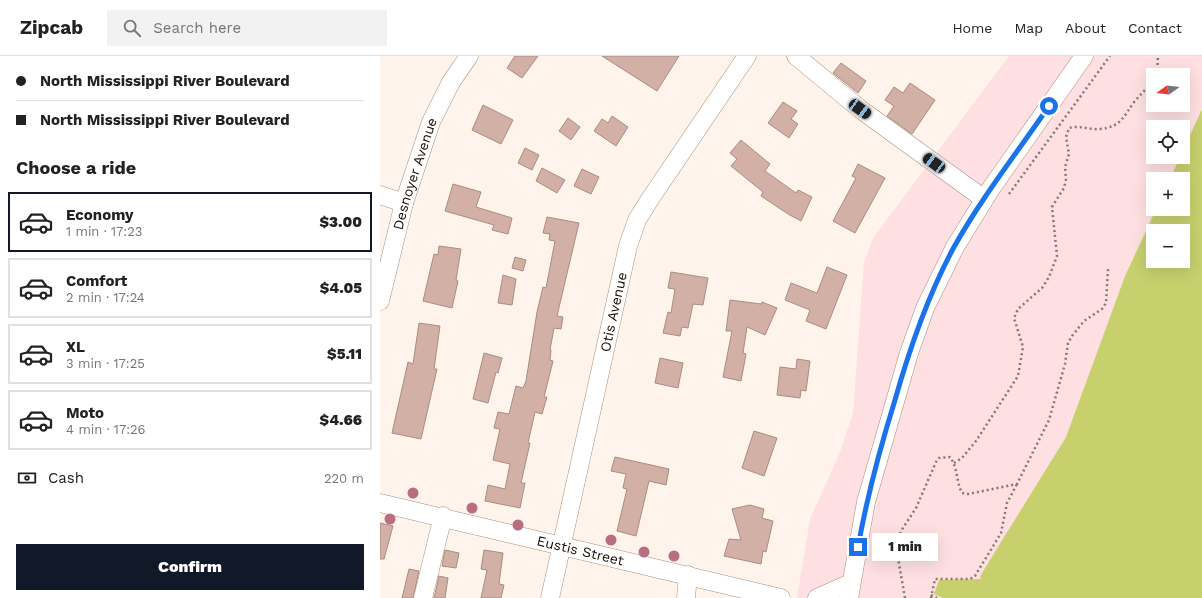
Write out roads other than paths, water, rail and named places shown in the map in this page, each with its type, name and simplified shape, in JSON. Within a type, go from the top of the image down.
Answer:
[{"type":"street","name":"Desnoyer Avenue","points":[[380,301],[404,203],[431,122],[452,82],[469,56]]},
{"type":"street","name":"Otis Avenue","points":[[550,598],[628,246],[635,227],[650,198],[747,56]]},
{"type":"street","points":[[796,56],[860,109],[984,199]]},
{"type":"street","points":[[817,598],[850,590],[866,502],[909,353],[939,278],[954,247],[984,199],[1084,56]]},
{"type":"street","points":[[380,195],[404,203]]},
{"type":"street","name":"Eustis Street","points":[[380,502],[781,598]]},
{"type":"street","points":[[423,598],[443,516]]},
{"type":"street","points":[[686,598],[688,575]]}]
